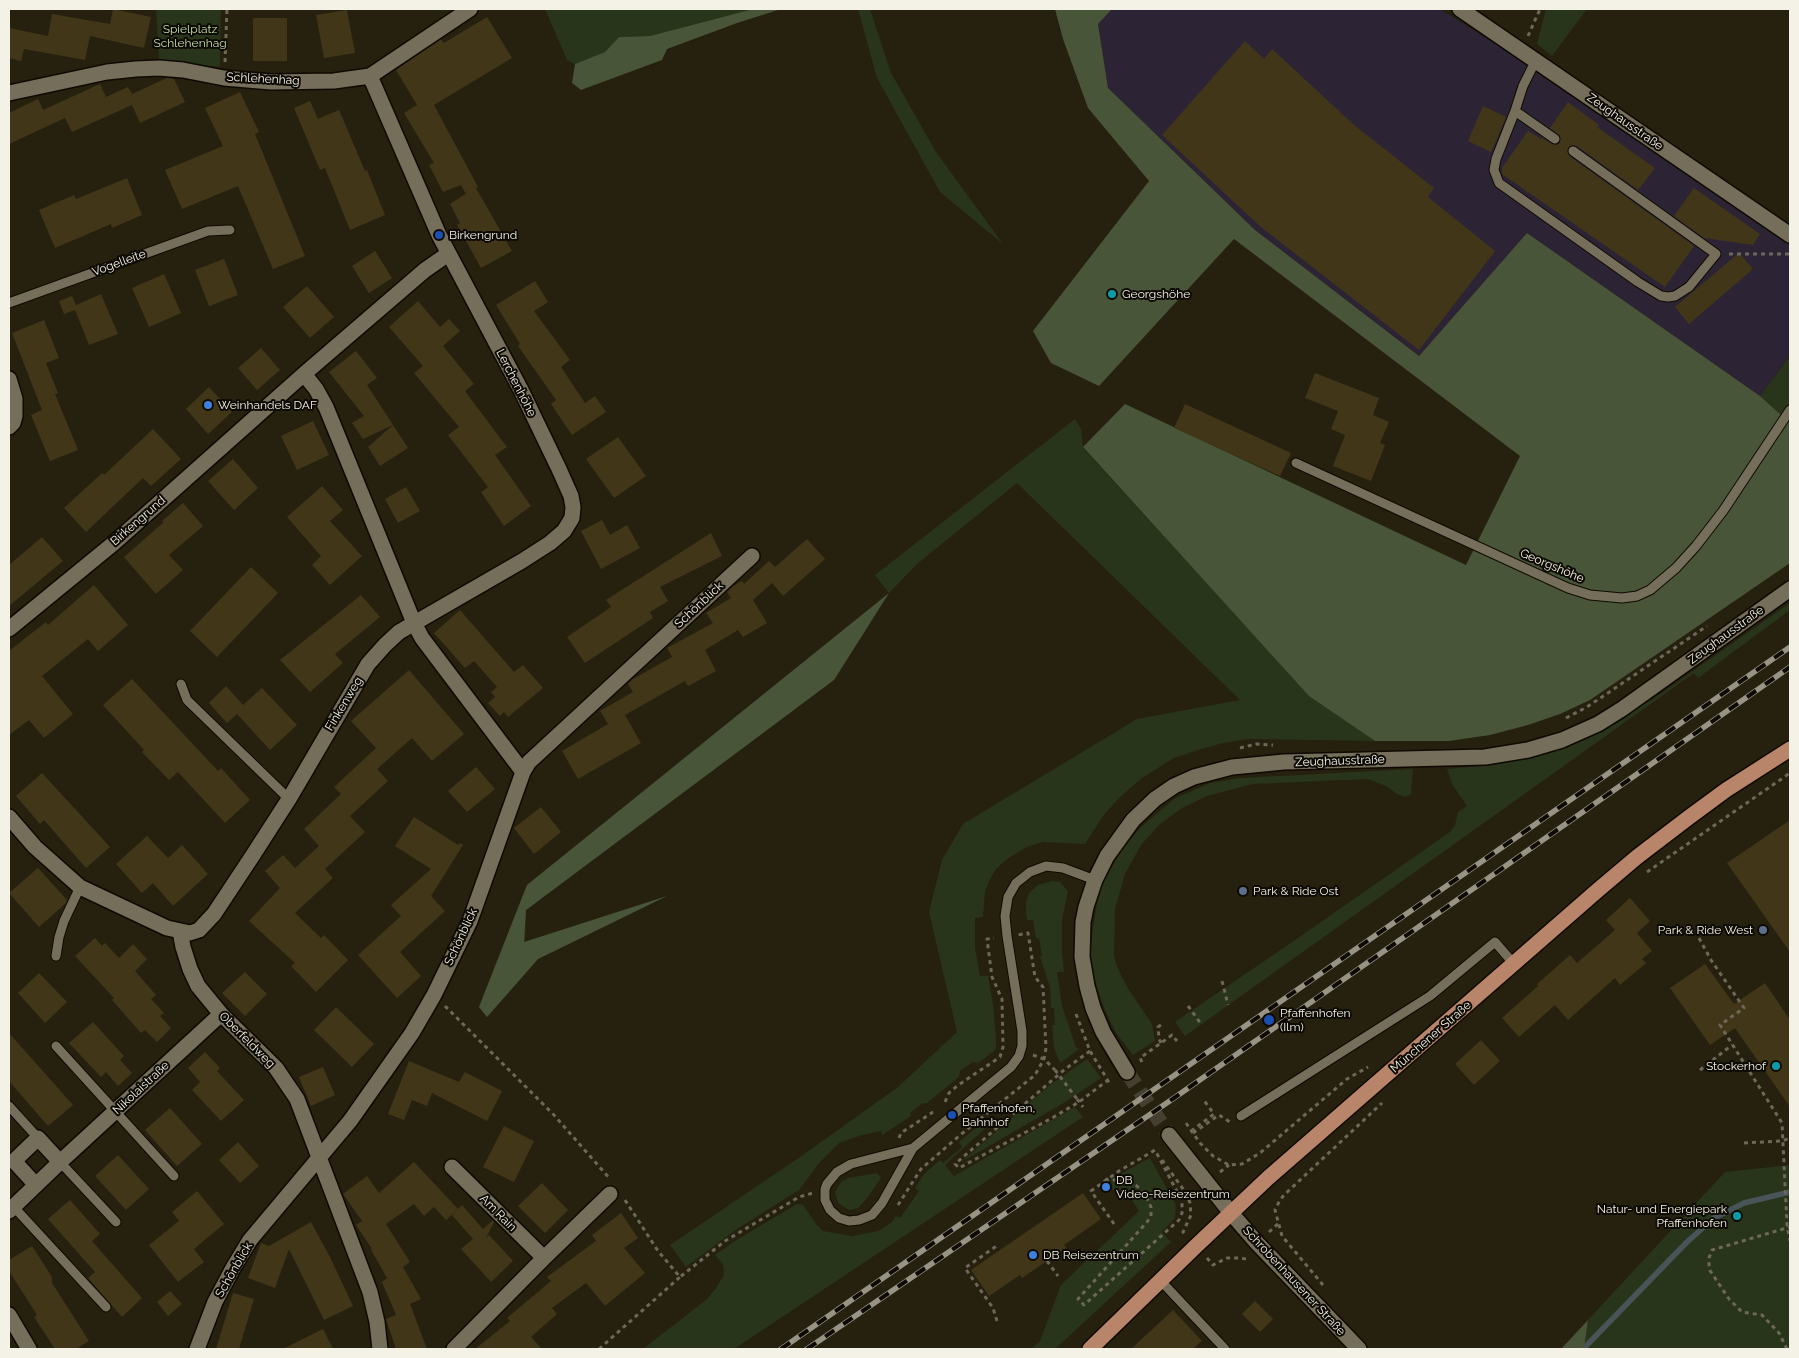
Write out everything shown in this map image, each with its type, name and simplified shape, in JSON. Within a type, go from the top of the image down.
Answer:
[{"type":"main road","name":"Münchener Straße","points":[[1090,1349],[1160,1280],[1301,1149],[1605,884],[1664,836],[1726,790],[1790,749]]},
{"type":"street","name":"Schlehenhag","points":[[9,93],[107,72],[136,69],[160,68],[183,70],[224,78],[271,82],[334,81],[370,76],[470,9]]},
{"type":"street","name":"Zeughausstraße","points":[[1460,9],[1790,235]]},
{"type":"street","name":"Lerchenhöhe","points":[[370,76],[448,254],[520,390],[559,469],[571,496],[573,507],[569,525],[550,543],[414,623]]},
{"type":"street","name":"Birkengrund","points":[[9,629],[114,543],[304,374],[425,270],[448,254]]},
{"type":"street","points":[[304,374],[316,389],[326,407],[414,623],[431,652],[523,772]]},
{"type":"street","points":[[9,379],[15,399],[15,416],[13,423],[9,427]]},
{"type":"street","name":"Schönblick","points":[[198,1349],[216,1302],[250,1240],[350,1121],[412,1033],[434,995],[470,921],[523,772],[529,762],[752,556]]},
{"type":"street","name":"Zeughausstraße","points":[[1127,1072],[1110,1045],[1098,1019],[1084,974],[1082,957],[1084,922],[1086,907],[1094,880],[1117,841],[1140,813],[1164,792],[1194,777],[1232,767],[1258,764],[1485,757],[1544,746],[1580,734],[1622,709],[1790,589]]},
{"type":"street","name":"Finkenweg","points":[[180,931],[190,932],[199,930],[207,923],[254,855],[368,664],[391,638],[414,623]]},
{"type":"street","points":[[9,816],[46,858],[80,887],[152,922],[180,931]]},
{"type":"street","name":"Oberfeldweg","points":[[180,931],[190,969],[198,986],[221,1014],[276,1068],[297,1099],[370,1292],[377,1322],[380,1349]]},
{"type":"street","name":"Nikolaistraße","points":[[11,1208],[221,1014]]},
{"type":"street","points":[[1168,1135],[1231,1213]]},
{"type":"street","points":[[36,1184],[14,1161],[38,1138],[60,1162]]},
{"type":"street","name":"Am Rain","points":[[452,1167],[544,1258]]},
{"type":"street","points":[[454,1349],[544,1258],[614,1191]]},
{"type":"street","name":"Schrobenhausener Straße","points":[[1231,1213],[1257,1243],[1359,1349]]},
{"type":"street","points":[[9,1315],[29,1349]]},
{"type":"lane","points":[[1536,60],[1523,86],[1496,159],[1494,170],[1499,183],[1661,296],[1675,296],[1689,287],[1716,254],[1573,151]]},
{"type":"lane","points":[[1515,111],[1555,139]]},
{"type":"lane","name":"Vogelleite","points":[[9,303],[208,231],[230,230]]},
{"type":"lane","name":"Georgshöhe","points":[[1296,463],[1568,588],[1590,595],[1622,598],[1637,596],[1650,590],[1676,568],[1696,546],[1723,510],[1790,410]]},
{"type":"lane","points":[[181,684],[187,700],[289,798]]},
{"type":"lane","points":[[913,1148],[844,1167],[831,1178],[825,1190],[825,1200],[830,1210],[839,1218],[845,1220],[859,1220],[868,1217],[882,1203],[913,1148],[1011,1067],[1019,1056],[1022,1046],[1022,1031],[1005,916],[1008,896],[1016,883],[1024,875],[1040,867],[1054,866],[1079,873],[1094,880]]},
{"type":"lane","points":[[56,956],[64,921],[80,887]]},
{"type":"lane","points":[[1241,1116],[1430,996],[1495,942],[1514,964]]},
{"type":"lane","points":[[56,1046],[174,1176]]},
{"type":"lane","points":[[9,1106],[38,1138]]},
{"type":"lane","points":[[60,1162],[116,1222]]},
{"type":"lane","points":[[11,1208],[106,1307]]},
{"type":"lane","points":[[1160,1280],[1225,1349]]},
{"type":"path","points":[[224,78],[227,9]]},
{"type":"path","points":[[1522,50],[1536,22],[1540,9]]},
{"type":"path","points":[[1716,254],[1790,254]]},
{"type":"path","points":[[1642,877],[1790,773]]},
{"type":"path","points":[[882,1203],[895,1210],[921,1168],[1035,1075],[1044,1059],[1046,1048],[1043,987],[1035,977],[1028,933],[987,939],[992,977],[1002,999],[1003,1047],[1000,1057],[957,1086],[949,1093],[945,1104],[901,1133],[898,1140],[892,1140]]},
{"type":"path","points":[[1699,938],[1710,960],[1744,1008],[1720,1025],[1782,1123],[1790,1241]]},
{"type":"path","points":[[1222,981],[1228,1005]]},
{"type":"path","points":[[443,1004],[554,1115],[598,1164],[614,1191],[680,1277]]},
{"type":"path","points":[[1188,1006],[1201,1024]]},
{"type":"path","points":[[1161,1043],[1158,1027],[1164,1023]]},
{"type":"path","points":[[1140,1058],[1172,1035],[1177,1041]]},
{"type":"path","points":[[1700,1070],[1732,1045]]},
{"type":"path","points":[[1108,1080],[1052,1118],[959,1168],[955,1164],[1064,1070],[1090,1052],[1108,1080],[1110,1084]]},
{"type":"path","points":[[1055,1070],[1083,1107]]},
{"type":"path","points":[[1192,1132],[1214,1114],[1203,1098]]},
{"type":"path","points":[[1326,1289],[1282,1236],[1275,1210],[1284,1195],[1387,1098]]},
{"type":"path","points":[[1192,1132],[1219,1116],[1228,1122],[1232,1122]]},
{"type":"path","points":[[1186,1123],[1206,1150],[1224,1163],[1235,1165],[1252,1159]]},
{"type":"path","points":[[1744,1143],[1782,1142],[1790,1138]]},
{"type":"path","points":[[1152,1146],[1186,1193],[1190,1203],[1191,1215],[1183,1232]]},
{"type":"path","points":[[1114,1224],[1091,1190],[1155,1150]]},
{"type":"path","points":[[1106,1179],[1124,1180],[1137,1186],[1147,1198],[1151,1207],[1151,1216],[1078,1299],[1084,1305],[1179,1220],[1182,1213],[1182,1201],[1155,1150]]},
{"type":"path","points":[[599,1349],[680,1277],[719,1246],[799,1197],[825,1190]]},
{"type":"path","points":[[1787,1349],[1779,1333],[1762,1315],[1742,1312],[1729,1299],[1710,1269],[1709,1258],[1712,1250],[1789,1227]]},
{"type":"path","points":[[997,1321],[993,1308],[965,1268],[998,1245]]},
{"type":"path","points":[[1047,1261],[1058,1276]]},
{"type":"shaded area","points":[[1112,9],[1440,9],[1548,77],[1790,242],[1790,355],[1760,396],[1527,233],[1419,356],[1255,230],[1108,88],[1098,23]]},
{"type":"green space","name":"Spielplatz Schlehenhag","points":[[156,9],[221,9],[220,67],[159,60]]},
{"type":"green space","points":[[545,9],[753,9],[650,36],[619,37],[605,52],[575,64],[567,60]]},
{"type":"green space","points":[[753,9],[778,10],[667,49],[662,60],[581,90],[572,83],[575,64],[605,52],[619,37],[650,36]]},
{"type":"green space","points":[[858,9],[870,9],[891,73],[936,152],[1003,244],[940,192],[877,78]]},
{"type":"green space","points":[[1055,9],[1112,9],[1098,24],[1108,88],[1255,230],[1419,356],[1527,233],[1760,396],[1790,423],[1790,563],[1590,700],[1560,714],[1528,725],[1490,735],[1449,741],[1375,741],[1309,696],[1083,447],[1125,404],[1466,565],[1520,456],[1234,239],[1099,386],[1051,363],[1033,331],[1149,181],[1088,108],[1063,39]]},
{"type":"green space","points":[[1546,9],[1587,9],[1552,56],[1537,44]]},
{"type":"green space","points":[[1790,356],[1790,423],[1760,396]]},
{"type":"green space","points":[[1075,419],[1081,429],[1083,448],[1309,695],[1375,741],[1249,739],[1223,743],[1198,750],[1174,758],[1142,778],[1120,797],[1103,816],[1085,844],[1043,842],[1027,847],[1007,859],[996,869],[985,891],[983,917],[975,918],[975,948],[980,976],[988,976],[993,1005],[996,1037],[994,1051],[978,1063],[973,1062],[960,1071],[959,1077],[927,1103],[923,1103],[910,1113],[911,1116],[882,1135],[881,1131],[839,1143],[820,1162],[799,1190],[734,1231],[686,1267],[670,1245],[800,1157],[898,1087],[957,1032],[929,912],[942,860],[963,824],[1137,719],[1240,700],[1017,483],[917,564],[889,593],[875,575]]},
{"type":"green space","points":[[889,593],[834,680],[526,910],[525,943],[667,896],[538,959],[487,1017],[479,1007],[527,885]]},
{"type":"green space","points":[[889,593],[834,680],[526,910],[524,942],[667,896],[538,959],[487,1017],[479,1007],[527,885]]},
{"type":"green space","points":[[1790,603],[1790,610],[1698,678],[1694,673],[1185,1036],[1175,1022],[1450,832],[1455,825],[1458,812],[1467,806],[1452,784],[1447,769],[1493,765],[1539,756],[1563,749],[1589,737],[1653,699]]},
{"type":"green space","points":[[1413,769],[1411,794],[1405,797],[1386,786],[1368,779],[1253,784],[1207,796],[1182,808],[1160,824],[1141,845],[1125,874],[1115,909],[1114,956],[1127,987],[1152,1024],[1155,1041],[1133,1055],[1116,1033],[1104,1008],[1095,981],[1090,950],[1098,896],[1106,876],[1124,847],[1141,827],[1174,799],[1210,783],[1241,778]]},
{"type":"green space","points":[[1052,881],[1060,882],[1068,891],[1062,920],[1064,972],[1057,972],[1062,1006],[1076,1047],[1079,1049],[1060,1063],[1054,1048],[1052,1025],[1055,1025],[1054,1008],[1051,1008],[1050,987],[1040,957],[1042,956],[1039,938],[1036,938],[1033,920],[1027,920],[1026,913],[1029,893],[1038,885]]},
{"type":"green space","points":[[1087,1059],[1101,1078],[1062,1104],[961,1162],[1050,1085]]},
{"type":"green space","points":[[1075,1107],[1083,1117],[734,1349],[643,1349],[707,1299],[716,1288],[724,1275],[723,1264],[715,1255],[797,1204],[803,1205],[823,1231],[852,1236],[878,1231],[892,1222],[896,1216],[900,1218],[919,1191],[915,1188],[924,1174],[940,1160],[943,1163],[962,1147],[959,1142],[988,1118],[991,1123],[945,1165],[954,1176]]},
{"type":"green space","points":[[1150,1158],[1176,1205],[1175,1218],[1162,1232],[1171,1242],[1055,1349],[1031,1349],[1040,1341],[1061,1285],[1139,1211],[1131,1198],[1121,1192],[1112,1190],[1111,1179]]},
{"type":"green space","name":"Natur- und Energiepark Pfaffenhofen","points":[[1790,1165],[1790,1349],[1584,1349],[1588,1320],[1725,1172]]},
{"type":"green space","points":[[877,1173],[881,1178],[858,1208],[849,1210],[838,1203],[835,1192],[841,1182],[848,1178]]},
{"type":"green space","points":[[1588,1320],[1584,1349],[1561,1349]]},
{"type":"building","points":[[113,9],[151,17],[144,48],[90,36],[85,60],[24,49],[21,61],[9,58],[9,28],[48,36],[52,14],[110,24]]},
{"type":"building","points":[[347,10],[355,53],[324,58],[316,15]]},
{"type":"building","points":[[487,17],[512,58],[434,105],[478,187],[476,188],[512,251],[481,268],[457,225],[460,223],[450,204],[466,194],[461,185],[443,192],[429,165],[434,163],[404,113],[417,105],[396,70],[441,39],[444,43]]},
{"type":"building","points":[[253,18],[287,18],[287,61],[253,61]]},
{"type":"building","points":[[1245,41],[1264,59],[1272,49],[1354,125],[1434,188],[1428,197],[1495,251],[1419,350],[1261,227],[1162,135]]},
{"type":"building","points":[[167,78],[174,79],[185,102],[140,123],[132,105],[72,132],[65,118],[9,144],[9,113],[38,99],[43,110],[100,84],[106,97],[128,87],[132,94]]},
{"type":"building","points":[[240,92],[259,132],[255,134],[305,256],[273,269],[238,186],[182,209],[165,170],[223,146],[205,108]]},
{"type":"building","points":[[310,101],[318,119],[339,110],[365,171],[367,170],[385,215],[350,230],[325,168],[320,170],[294,108]]},
{"type":"building","points":[[1568,102],[1599,125],[1597,127],[1655,168],[1638,190],[1577,146],[1571,145],[1567,150],[1569,156],[1694,246],[1665,287],[1502,174],[1502,168],[1528,131],[1552,144],[1557,145],[1560,143],[1560,136],[1550,128]]},
{"type":"building","points":[[1483,106],[1506,117],[1491,152],[1468,141]]},
{"type":"building","points":[[127,178],[142,215],[112,228],[111,224],[55,248],[39,210],[74,195],[76,199]]},
{"type":"building","points":[[1694,188],[1760,234],[1753,245],[1704,238],[1674,216]]},
{"type":"building","points":[[375,251],[392,278],[369,293],[352,266]]},
{"type":"building","points":[[1739,253],[1753,269],[1689,324],[1675,307]]},
{"type":"building","points":[[224,259],[238,295],[209,306],[195,270]]},
{"type":"building","points":[[164,274],[181,313],[149,327],[132,288]]},
{"type":"building","points":[[535,281],[548,302],[534,311],[570,360],[561,367],[585,403],[595,396],[606,412],[572,435],[551,404],[556,400],[518,346],[520,344],[496,305]]},
{"type":"building","points":[[307,286],[334,317],[310,338],[283,307]]},
{"type":"building","points":[[101,294],[118,334],[89,345],[75,310],[64,314],[59,301],[72,296],[76,305]]},
{"type":"building","points":[[418,301],[440,327],[449,319],[460,331],[443,346],[474,384],[465,391],[507,447],[495,455],[531,506],[504,526],[481,492],[488,487],[448,435],[459,427],[414,373],[423,366],[389,327]]},
{"type":"building","points":[[44,320],[59,358],[46,363],[58,393],[55,394],[78,450],[50,461],[31,415],[42,410],[12,333]]},
{"type":"building","points":[[261,348],[280,370],[257,390],[238,368]]},
{"type":"building","points":[[356,351],[377,378],[367,385],[408,448],[380,466],[368,447],[393,425],[363,439],[352,423],[364,416],[329,372]]},
{"type":"building","points":[[1315,373],[1379,398],[1373,415],[1389,422],[1380,443],[1385,445],[1371,481],[1333,466],[1345,435],[1331,429],[1338,411],[1305,398]]},
{"type":"building","points":[[209,387],[232,412],[208,434],[186,409]]},
{"type":"building","points":[[1185,404],[1291,453],[1280,476],[1174,428]]},
{"type":"building","points":[[313,421],[329,455],[297,470],[281,436]]},
{"type":"building","points":[[153,429],[181,459],[151,486],[143,478],[86,532],[64,508],[102,473],[104,475]]},
{"type":"building","points":[[618,437],[646,476],[614,498],[586,459]]},
{"type":"building","points":[[233,459],[258,488],[234,510],[208,481]]},
{"type":"building","points":[[322,486],[343,510],[330,521],[362,556],[330,585],[312,565],[321,556],[287,517]]},
{"type":"building","points":[[406,487],[420,511],[398,523],[385,499]]},
{"type":"building","points":[[183,503],[203,526],[169,555],[183,570],[156,594],[124,557]]},
{"type":"building","points":[[602,520],[610,535],[627,525],[640,548],[601,569],[581,531]]},
{"type":"building","points":[[711,533],[722,556],[660,587],[668,601],[650,612],[653,618],[585,663],[567,637],[611,607],[606,600]]},
{"type":"building","points":[[42,537],[63,561],[9,606],[9,565]]},
{"type":"building","points":[[807,539],[825,559],[783,596],[772,583],[753,600],[767,623],[743,637],[738,630],[705,650],[716,671],[688,686],[685,681],[625,715],[641,743],[578,779],[562,751],[608,724],[600,711],[633,692],[628,684],[633,679],[672,657],[667,648],[713,623],[706,613],[731,598],[727,592],[733,586],[742,581],[744,584],[769,561],[775,567]]},
{"type":"building","points":[[251,567],[278,593],[217,657],[190,631]]},
{"type":"building","points":[[94,585],[128,625],[98,651],[88,639],[42,676],[73,714],[44,738],[29,720],[9,735],[9,651],[46,622],[48,625]]},
{"type":"building","points":[[361,595],[380,617],[335,654],[343,663],[310,692],[280,660]]},
{"type":"building","points":[[460,610],[514,672],[523,665],[543,688],[508,717],[504,712],[500,716],[488,703],[495,697],[491,692],[497,687],[474,661],[465,668],[434,633]]},
{"type":"building","points":[[409,670],[464,734],[432,761],[412,738],[377,769],[388,781],[350,816],[365,832],[325,869],[333,878],[295,913],[321,938],[324,935],[348,960],[316,992],[291,966],[295,963],[249,921],[280,888],[265,871],[283,855],[295,868],[319,846],[304,829],[341,794],[334,787],[376,748],[351,721]]},
{"type":"building","points":[[132,679],[218,771],[221,768],[250,800],[225,823],[178,772],[169,780],[142,752],[144,750],[103,705]]},
{"type":"building","points":[[226,686],[243,705],[262,688],[297,725],[270,750],[237,714],[227,723],[209,703]]},
{"type":"building","points":[[476,767],[495,789],[467,812],[448,791]]},
{"type":"building","points":[[42,773],[110,847],[86,868],[44,820],[40,824],[16,796]]},
{"type":"building","points":[[541,807],[561,832],[534,854],[514,828]]},
{"type":"building","points":[[414,817],[458,845],[460,843],[463,845],[431,896],[445,911],[400,952],[421,976],[397,998],[358,955],[401,916],[391,905],[431,869],[395,846]]},
{"type":"building","points":[[1790,820],[1790,952],[1727,863]]},
{"type":"building","points":[[147,836],[168,858],[182,845],[208,874],[173,906],[153,883],[142,893],[116,864]]},
{"type":"building","points":[[38,868],[67,900],[39,927],[9,893]]},
{"type":"building","points":[[1630,898],[1650,921],[1637,933],[1652,951],[1642,959],[1646,963],[1620,985],[1615,978],[1568,1020],[1555,1005],[1519,1037],[1502,1018],[1570,955],[1577,963],[1615,930],[1606,920]]},
{"type":"building","points":[[95,938],[102,946],[105,943],[119,958],[133,944],[147,959],[135,971],[156,995],[151,999],[164,1013],[160,1016],[171,1028],[157,1042],[145,1030],[141,1033],[112,1000],[114,998],[75,956]]},
{"type":"building","points":[[1705,964],[1734,1004],[1765,983],[1790,1020],[1790,1107],[1735,1028],[1710,1045],[1670,988]]},
{"type":"building","points":[[245,972],[267,994],[245,1016],[222,993]]},
{"type":"building","points":[[39,973],[67,1002],[45,1023],[18,993]]},
{"type":"building","points":[[336,1007],[374,1044],[352,1067],[314,1030]]},
{"type":"building","points":[[93,1022],[124,1056],[120,1060],[132,1073],[118,1086],[106,1072],[101,1077],[69,1043]]},
{"type":"building","points":[[9,1033],[73,1105],[48,1126],[9,1081]]},
{"type":"building","points":[[1481,1040],[1500,1061],[1474,1085],[1455,1064]]},
{"type":"building","points":[[205,1052],[220,1068],[217,1071],[244,1100],[221,1121],[192,1090],[200,1082],[188,1068]]},
{"type":"building","points":[[409,1061],[459,1082],[465,1072],[502,1091],[487,1121],[432,1093],[427,1106],[412,1100],[404,1120],[388,1114]]},
{"type":"building","points":[[323,1067],[335,1095],[311,1106],[299,1077]]},
{"type":"building","points":[[170,1108],[202,1144],[177,1166],[145,1130]]},
{"type":"building","points":[[504,1126],[534,1141],[514,1182],[483,1167]]},
{"type":"building","points":[[238,1142],[259,1166],[240,1183],[219,1160]]},
{"type":"building","points":[[118,1155],[149,1189],[126,1210],[95,1176]]},
{"type":"building","points":[[414,1162],[458,1209],[446,1220],[434,1207],[424,1216],[414,1204],[386,1224],[410,1262],[403,1267],[421,1299],[410,1304],[427,1349],[396,1349],[386,1319],[396,1315],[382,1282],[387,1278],[372,1249],[356,1225],[362,1221],[343,1194],[367,1176],[379,1193]]},
{"type":"building","points":[[542,1183],[568,1210],[545,1233],[518,1206]]},
{"type":"building","points":[[197,1191],[224,1224],[194,1249],[204,1262],[178,1282],[149,1245],[179,1221],[172,1212]]},
{"type":"building","points":[[1083,1193],[1101,1219],[1064,1245],[1066,1248],[1022,1278],[1020,1275],[989,1296],[971,1270]]},
{"type":"building","points":[[70,1200],[100,1234],[92,1241],[142,1298],[122,1317],[88,1278],[95,1272],[48,1219]]},
{"type":"building","points":[[462,1205],[483,1229],[493,1220],[494,1222],[486,1238],[489,1235],[513,1261],[491,1282],[461,1249],[473,1239],[452,1215]]},
{"type":"building","points":[[621,1213],[638,1238],[624,1248],[645,1273],[605,1306],[586,1283],[552,1308],[557,1314],[531,1337],[542,1349],[475,1349],[510,1321],[507,1318],[551,1281],[547,1277],[596,1241],[592,1235]]},
{"type":"building","points":[[311,1222],[353,1306],[324,1320],[289,1249],[275,1288],[248,1278],[261,1243],[269,1246]]},
{"type":"building","points":[[32,1246],[52,1277],[52,1283],[89,1341],[76,1349],[55,1349],[34,1317],[37,1315],[9,1271],[9,1260]]},
{"type":"building","points":[[170,1291],[182,1304],[168,1316],[157,1302]]},
{"type":"building","points":[[233,1293],[254,1299],[239,1349],[216,1349]]},
{"type":"building","points":[[1255,1301],[1273,1319],[1260,1332],[1242,1314]]},
{"type":"building","points":[[1173,1310],[1202,1341],[1193,1349],[1131,1349]]},
{"type":"building","points":[[323,1329],[333,1349],[283,1349]]},
{"type":"waterway","points":[[1586,1346],[1687,1242],[1714,1218],[1744,1203],[1790,1192]]},
{"type":"tunnel","points":[[1127,1072],[1169,1135]]},
{"type":"railway","points":[[781,1349],[1790,647]]},
{"type":"railway","points":[[807,1349],[1174,1098],[1790,667]]},
{"type":"place","name":"Birkengrund","points":[[439,235]]},
{"type":"place","name":"Georgshöhe","points":[[1112,294]]},
{"type":"place","name":"Weinhandels DAF","points":[[208,405]]},
{"type":"place","name":"Park & Ride Ost","points":[[1243,891]]},
{"type":"place","name":"Park & Ride West","points":[[1763,930]]},
{"type":"place","name":"Pfaffenhofen (Ilm)","points":[[1269,1020]]},
{"type":"place","name":"Stockerhof","points":[[1776,1066]]},
{"type":"place","name":"Pfaffenhofen, Bahnhof","points":[[952,1115]]},
{"type":"place","name":"DB Video-Reisezentrum","points":[[1106,1187]]},
{"type":"place","name":"Natur- und Energiepark Pfaffenhofen","points":[[1737,1216]]},
{"type":"place","name":"DB Reisezentrum","points":[[1033,1255]]}]
